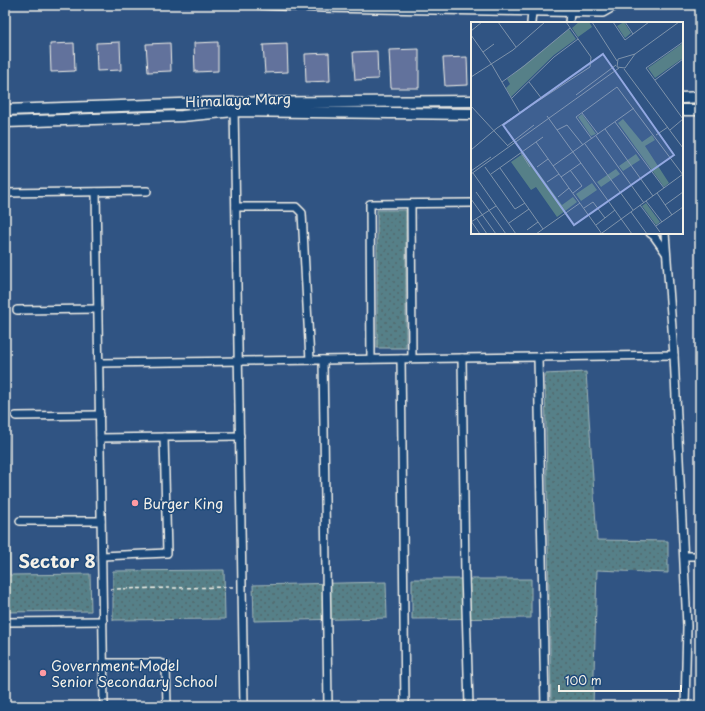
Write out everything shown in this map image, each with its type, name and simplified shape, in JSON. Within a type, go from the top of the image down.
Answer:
[{"type":"main road","points":[[683,98],[700,97]]},
{"type":"main road","name":"Himalaya Marg","points":[[5,110],[234,107],[471,101]]},
{"type":"main road","name":"Himalaya Marg","points":[[5,122],[182,116],[234,107],[471,114]]},
{"type":"main road","points":[[683,110],[700,110]]},
{"type":"street","points":[[260,5],[323,8],[570,13],[603,13],[617,5]]},
{"type":"street","points":[[531,22],[532,12]]},
{"type":"street","points":[[569,22],[570,13]]},
{"type":"street","points":[[234,107],[244,706]]},
{"type":"street","points":[[5,193],[147,191]]},
{"type":"street","points":[[96,192],[104,706]]},
{"type":"street","points":[[371,359],[370,204],[471,203]]},
{"type":"street","points":[[411,204],[412,358]]},
{"type":"street","points":[[236,207],[296,207],[302,213],[310,360]]},
{"type":"street","points":[[651,234],[666,253]]},
{"type":"street","points":[[665,234],[674,355],[687,626],[685,706]]},
{"type":"street","points":[[17,310],[98,309]]},
{"type":"street","points":[[99,363],[674,355]]},
{"type":"street","points":[[538,357],[545,706]]},
{"type":"street","points":[[462,358],[465,574],[469,706]]},
{"type":"street","points":[[401,359],[405,706]]},
{"type":"street","points":[[323,360],[328,706]]},
{"type":"street","points":[[16,416],[100,415]]},
{"type":"street","points":[[100,438],[240,436]]},
{"type":"street","points":[[102,556],[167,553],[164,437]]},
{"type":"street","points":[[20,521],[101,521]]},
{"type":"street","points":[[684,556],[700,556]]},
{"type":"street","points":[[5,622],[103,621]]},
{"type":"street","points":[[104,663],[160,663],[166,665],[167,706]]},
{"type":"path","points":[[102,589],[242,586]]},
{"type":"green space","points":[[377,210],[406,210],[406,348],[377,348]]},
{"type":"green space","points":[[5,291],[10,575],[90,574],[91,611],[5,612]]},
{"type":"green space","points":[[586,372],[597,540],[668,541],[668,573],[597,570],[593,706],[551,706],[545,374]]},
{"type":"green space","points":[[224,570],[225,619],[113,620],[113,571]]},
{"type":"green space","points":[[412,579],[531,579],[531,618],[412,619]]},
{"type":"green space","points":[[386,582],[387,618],[254,621],[253,585]]},
{"type":"building","points":[[120,42],[121,70],[97,71],[96,43]]},
{"type":"building","points":[[218,42],[218,71],[195,72],[194,43]]},
{"type":"building","points":[[74,43],[75,71],[51,72],[50,44]]},
{"type":"building","points":[[170,43],[171,71],[148,72],[146,44]]},
{"type":"building","points":[[287,44],[288,72],[265,73],[263,45]]},
{"type":"building","points":[[419,49],[419,88],[391,88],[389,50]]},
{"type":"building","points":[[377,51],[378,79],[355,80],[353,52]]},
{"type":"building","points":[[329,53],[330,81],[306,82],[305,54]]},
{"type":"building","points":[[467,57],[468,85],[445,86],[443,58]]},
{"type":"place","name":"Burger King","points":[[135,503]]},
{"type":"place","name":"Government Model Senior Secondary School","points":[[43,673]]},
{"type":"district","name":"Sector 8","points":[[57,560]]}]
